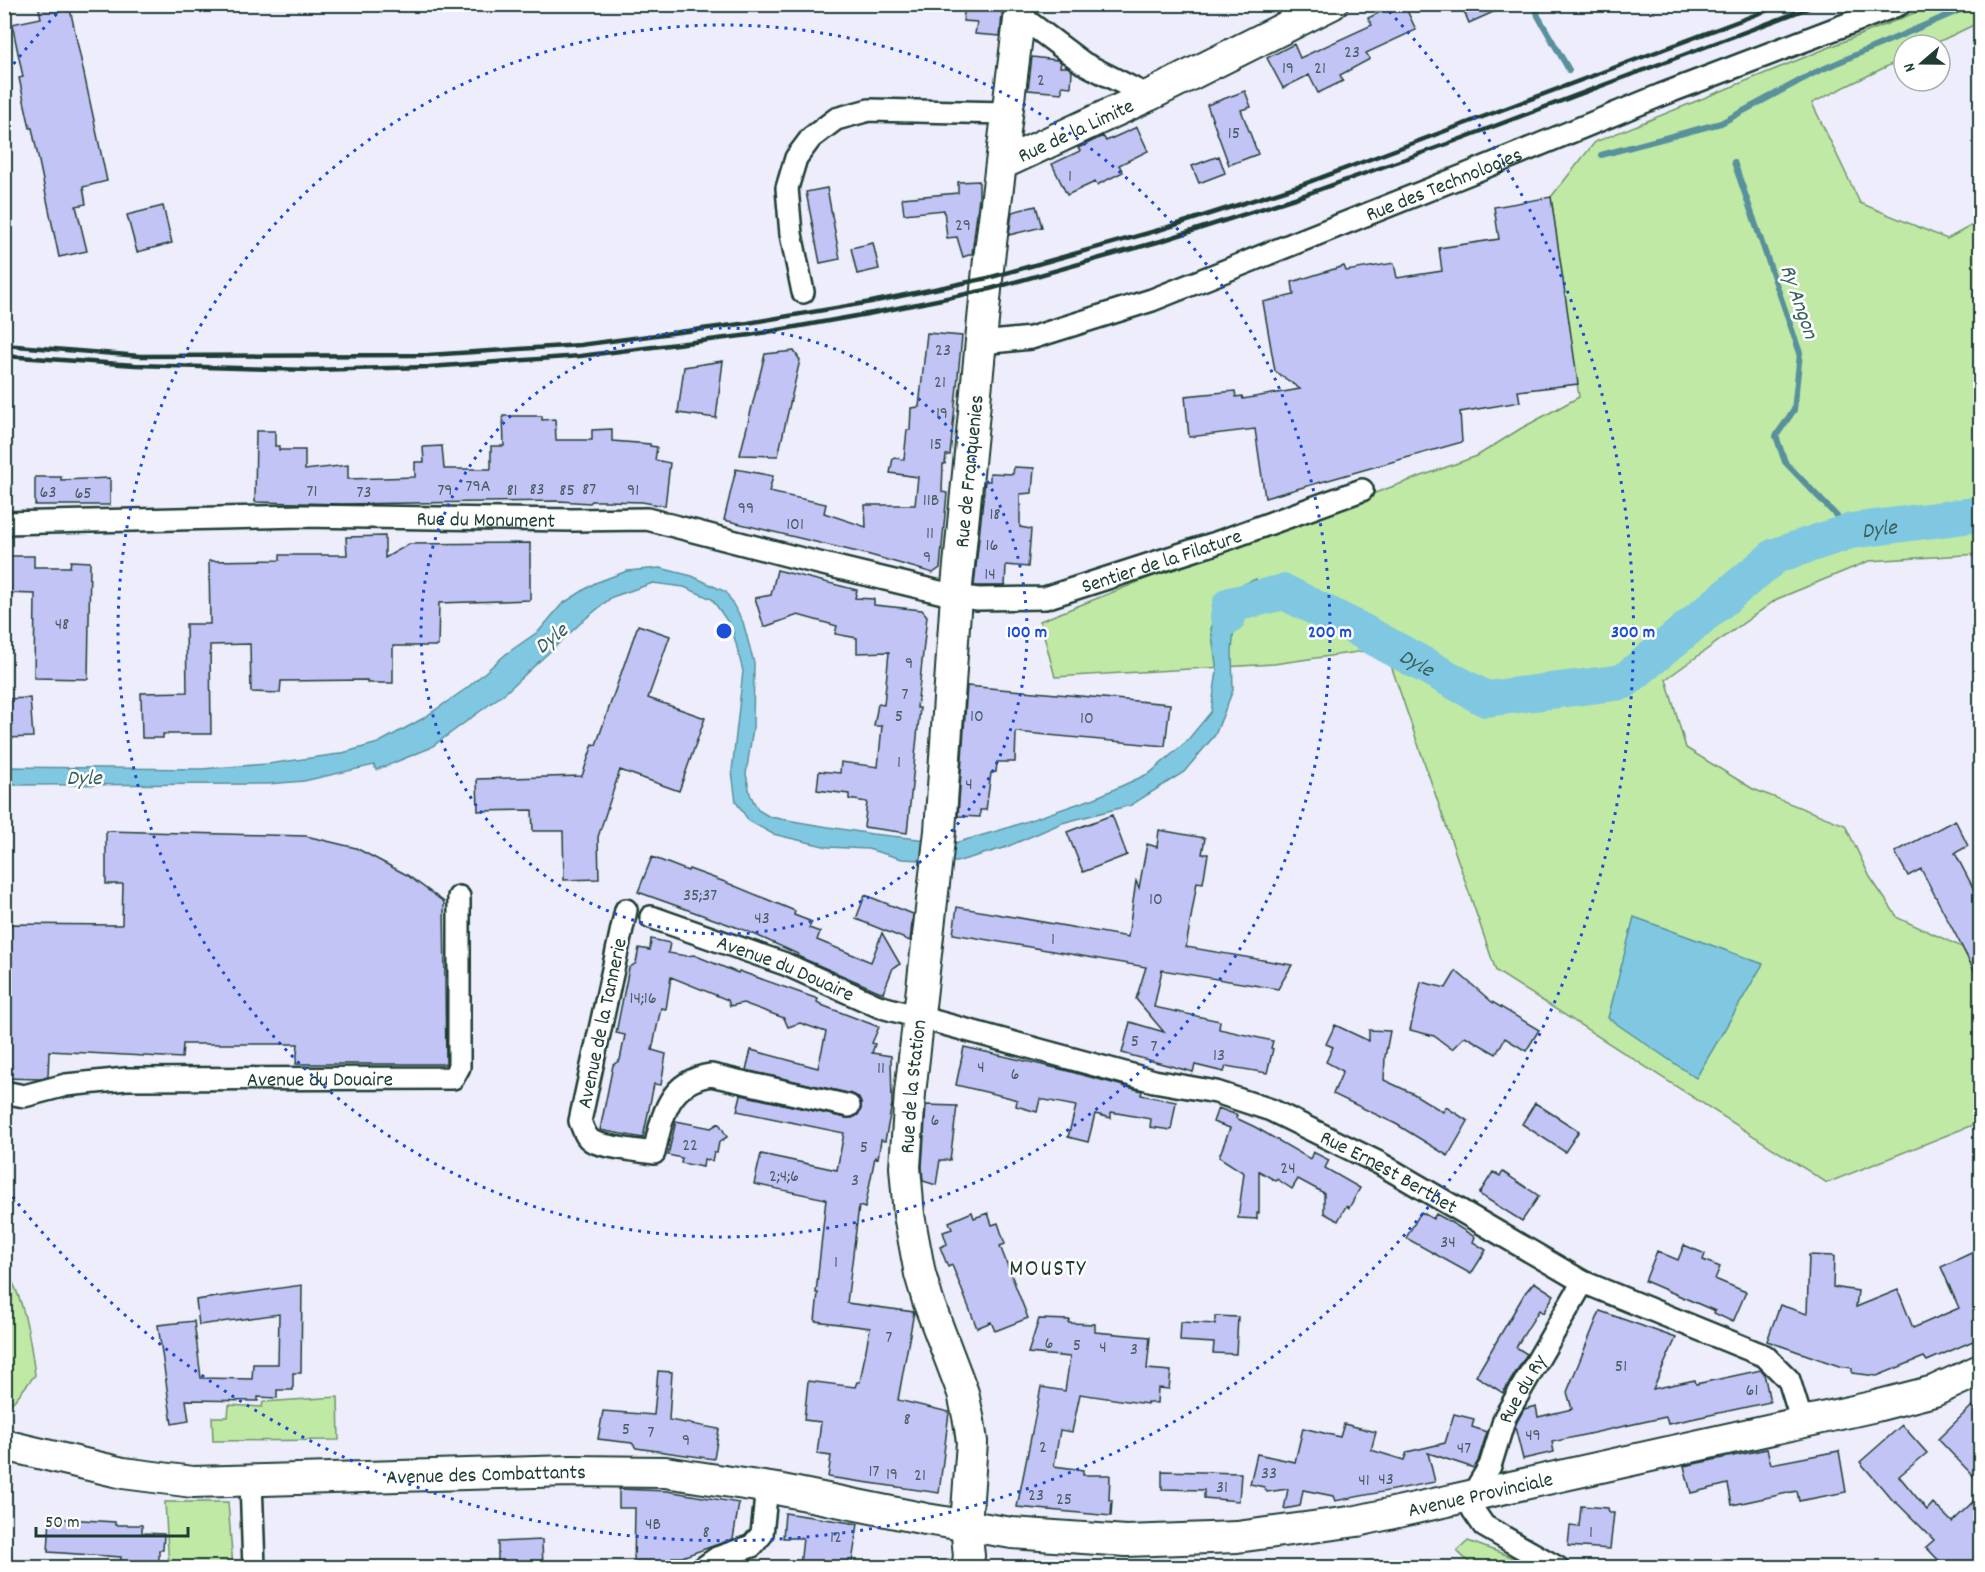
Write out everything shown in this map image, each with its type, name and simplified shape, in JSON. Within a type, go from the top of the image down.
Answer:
[{"type":"main road","name":"Rue de la Limite","points":[[1002,164],[1148,96],[1332,4]]},
{"type":"main road","name":"Rue de Franquenies","points":[[939,831],[956,596],[989,259],[1020,10]]},
{"type":"main road","name":"Rue de la Station","points":[[939,831],[910,1093],[906,1167],[909,1215],[920,1274],[967,1405],[972,1443],[966,1525],[969,1556],[967,1568]]},
{"type":"main road","name":"Avenue Provinciale","points":[[966,1525],[1024,1534],[1126,1541],[1237,1537],[1357,1521],[1876,1406],[1934,1391],[1980,1370]]},
{"type":"main road","name":"Avenue des Combattants","points":[[4,1446],[123,1473],[193,1482],[559,1471],[665,1472],[767,1487],[966,1525]]},
{"type":"street","name":"Rue des Technologies","points":[[982,343],[1031,338],[1152,300],[1661,95],[1900,4]]},
{"type":"street","name":"Rue de la Limite","points":[[1020,10],[1083,63],[1148,96]]},
{"type":"street","points":[[803,292],[791,234],[787,188],[796,158],[812,138],[836,119],[869,110],[1006,112]]},
{"type":"street","name":"Sentier de la Filature","points":[[956,596],[978,599],[1045,598],[1213,544],[1362,490]]},
{"type":"street","name":"Rue du Monument","points":[[4,524],[302,516],[647,519],[956,596]]},
{"type":"street","name":"Avenue du Douaire","points":[[4,1092],[24,1096],[66,1085],[126,1079],[453,1078],[459,1067],[459,897]]},
{"type":"street","name":"Avenue de la Tannerie","points":[[626,910],[580,1121],[584,1133],[592,1141],[654,1153],[663,1114],[683,1087],[697,1077],[711,1075],[849,1106]]},
{"type":"street","name":"Avenue du Douaire","points":[[651,917],[784,964],[878,1006],[920,1017]]},
{"type":"street","name":"Rue Ernest Berthet","points":[[920,1017],[1154,1081],[1216,1092],[1271,1110],[1379,1163],[1583,1282],[1765,1356],[1789,1380],[1802,1422]]},
{"type":"street","name":"Rue du Ry","points":[[1471,1497],[1490,1466],[1505,1417],[1583,1282]]},
{"type":"street","points":[[251,1480],[254,1568]]},
{"type":"street","points":[[703,1568],[717,1558],[752,1546],[762,1534],[767,1487]]},
{"type":"street","points":[[1471,1497],[1473,1510],[1484,1527],[1558,1568]]},
{"type":"green space","points":[[1934,5],[1980,5],[1980,22],[1952,35],[1952,33],[1892,33],[1892,64],[1812,103],[1860,203],[1947,239],[1980,221],[1980,554],[1869,561],[1777,599],[1666,679],[1686,748],[1753,789],[1845,825],[1870,877],[1898,918],[1962,947],[1980,983],[1980,1122],[1827,1183],[1496,971],[1385,648],[1274,664],[1055,677],[1040,621],[1234,544],[1477,456],[1520,429],[1579,397],[1551,197],[1595,142]]},
{"type":"green space","points":[[5,1268],[22,1306],[29,1333],[35,1375],[14,1401],[5,1406]]},
{"type":"green space","points":[[338,1397],[339,1440],[213,1441],[212,1417],[228,1417],[229,1405],[262,1407],[263,1402]]},
{"type":"green space","points":[[165,1502],[228,1502],[233,1567],[169,1567]]},
{"type":"green space","points":[[1468,1541],[1509,1556],[1529,1567],[1474,1567],[1457,1551]]},
{"type":"water","points":[[660,568],[692,576],[726,592],[743,622],[754,663],[753,728],[746,774],[750,794],[758,810],[770,817],[810,824],[872,834],[955,843],[1095,798],[1150,773],[1186,742],[1211,712],[1217,671],[1211,629],[1223,593],[1256,579],[1271,601],[1259,601],[1243,608],[1234,626],[1233,690],[1215,735],[1184,772],[1131,805],[1062,823],[1004,848],[956,862],[902,859],[868,849],[828,847],[773,834],[749,821],[736,802],[732,771],[743,671],[732,628],[712,599],[684,587],[653,583],[612,597],[505,693],[430,748],[376,770],[374,765],[304,781],[268,784],[5,785],[4,767],[201,769],[268,764],[339,754],[378,743],[422,719],[467,688],[506,654],[539,631],[562,604],[595,583],[627,571]]},
{"type":"water","points":[[1634,917],[1763,964],[1696,1078],[1608,1018]]},
{"type":"building","points":[[38,4],[69,4],[107,181],[83,187],[86,204],[76,206],[87,251],[59,257],[19,78],[23,77],[12,24],[41,18]]},
{"type":"building","points":[[965,4],[1003,4],[1000,36],[975,34],[977,22],[963,21]]},
{"type":"building","points":[[1397,4],[1404,4],[1416,30],[1366,53],[1370,59],[1340,75],[1343,81],[1318,93],[1309,75],[1283,88],[1267,58],[1294,44],[1300,58],[1372,25],[1368,18]]},
{"type":"building","points":[[1461,4],[1511,4],[1469,23]]},
{"type":"building","points":[[1032,57],[1057,60],[1061,62],[1060,67],[1068,67],[1072,71],[1071,87],[1062,86],[1062,93],[1028,90]]},
{"type":"building","points":[[1245,91],[1251,107],[1241,110],[1258,154],[1229,165],[1207,105]]},
{"type":"building","points":[[1137,127],[1148,151],[1119,165],[1123,172],[1097,185],[1095,182],[1067,195],[1052,164],[1080,151],[1078,148],[1103,136],[1106,141]]},
{"type":"building","points":[[1219,156],[1225,173],[1199,183],[1192,166]]},
{"type":"building","points":[[979,181],[972,254],[963,257],[957,237],[947,238],[944,210],[904,214],[902,198],[958,193],[958,182]]},
{"type":"building","points":[[827,188],[840,259],[820,263],[806,192]]},
{"type":"building","points":[[1551,197],[1578,384],[1518,391],[1520,402],[1460,412],[1462,442],[1265,498],[1255,429],[1189,437],[1185,396],[1235,391],[1236,397],[1242,396],[1243,399],[1300,389],[1275,371],[1263,302],[1294,295],[1292,282],[1344,266],[1346,271],[1394,263],[1397,278],[1442,271],[1439,248],[1499,239],[1494,207]]},
{"type":"building","points":[[163,206],[172,243],[137,252],[127,215]]},
{"type":"building","points":[[1036,206],[1042,227],[1009,235],[1012,212]]},
{"type":"building","points":[[873,243],[879,269],[857,274],[851,248]]},
{"type":"building","points":[[927,333],[962,336],[950,455],[946,455],[945,464],[943,464],[942,492],[947,493],[940,568],[933,573],[870,555],[724,520],[736,469],[773,476],[769,492],[826,504],[824,513],[866,527],[865,505],[915,505],[918,477],[890,473],[893,458],[904,459],[907,430],[910,430],[911,408],[919,407]]},
{"type":"building","points":[[794,351],[800,360],[778,456],[740,455],[765,354]]},
{"type":"building","points":[[723,361],[716,418],[678,413],[684,367]]},
{"type":"building","points":[[503,416],[542,416],[542,420],[555,419],[556,440],[592,440],[592,430],[612,429],[612,441],[650,444],[650,446],[657,447],[655,460],[670,463],[665,506],[642,502],[606,501],[590,503],[559,501],[342,504],[255,502],[256,431],[275,431],[275,446],[279,446],[279,450],[305,450],[305,470],[348,465],[348,479],[415,477],[415,462],[424,462],[423,447],[442,446],[444,469],[491,469],[491,446],[504,446]]},
{"type":"building","points":[[1014,467],[1034,468],[1032,493],[1020,494],[1020,527],[1031,529],[1028,567],[1006,565],[1005,586],[974,586],[985,481],[990,481],[990,473],[1013,474]]},
{"type":"building","points":[[35,477],[61,477],[61,480],[110,478],[110,505],[35,505]]},
{"type":"building","points":[[385,536],[385,558],[409,544],[530,543],[530,600],[439,603],[438,646],[393,646],[393,683],[367,683],[367,680],[281,681],[280,693],[251,692],[250,644],[210,645],[211,734],[163,734],[163,738],[142,738],[141,693],[187,692],[186,624],[210,624],[209,561],[280,560],[280,555],[347,555],[346,537]]},
{"type":"building","points":[[4,556],[34,556],[34,567],[70,567],[71,561],[90,562],[88,679],[34,678],[35,594],[4,593]]},
{"type":"building","points":[[777,570],[857,590],[855,598],[874,599],[874,605],[922,610],[927,616],[907,833],[864,827],[867,802],[849,799],[849,794],[817,790],[819,771],[840,773],[841,762],[878,767],[882,726],[874,726],[878,704],[884,705],[889,652],[857,653],[857,638],[835,634],[837,626],[798,615],[764,627],[755,598],[771,595]]},
{"type":"building","points":[[638,625],[670,636],[648,698],[705,718],[679,791],[620,770],[598,837],[599,879],[564,880],[563,831],[533,831],[532,810],[478,811],[477,779],[582,776],[593,744],[596,745]]},
{"type":"building","points":[[967,686],[1170,704],[1165,746],[1016,732],[1015,762],[997,762],[996,772],[991,773],[986,810],[980,810],[980,817],[958,816]]},
{"type":"building","points":[[30,698],[33,737],[4,738],[4,699]]},
{"type":"building","points":[[1112,815],[1127,855],[1083,872],[1067,832]]},
{"type":"building","points":[[1955,820],[1968,846],[1955,853],[1980,901],[1980,981],[1921,869],[1908,876],[1895,852]]},
{"type":"building","points":[[1159,830],[1205,838],[1202,854],[1208,854],[1203,883],[1197,882],[1186,947],[1292,965],[1278,989],[1162,970],[1154,1007],[1220,1021],[1219,1029],[1273,1041],[1267,1073],[1226,1066],[1224,1072],[1195,1065],[1193,1072],[1122,1053],[1130,1022],[1164,1032],[1136,999],[1146,967],[953,934],[957,907],[1128,937],[1136,881],[1139,888],[1147,844],[1157,847]]},
{"type":"building","points":[[106,831],[306,836],[356,848],[407,875],[444,902],[446,1064],[296,1064],[298,1044],[183,1044],[182,1058],[49,1051],[48,1077],[40,1079],[4,1078],[4,924],[122,925],[123,884],[106,884]]},
{"type":"building","points":[[652,857],[725,882],[795,911],[794,915],[812,922],[809,928],[820,932],[817,940],[871,962],[882,933],[900,964],[893,968],[883,993],[797,956],[798,954],[747,931],[638,892]]},
{"type":"building","points":[[865,895],[913,914],[910,941],[856,919]]},
{"type":"building","points":[[651,939],[670,943],[668,953],[694,955],[738,973],[739,971],[818,999],[817,1002],[824,1006],[879,1027],[872,1043],[875,1044],[872,1053],[891,1056],[892,1104],[885,1141],[881,1140],[878,1158],[875,1157],[865,1208],[859,1206],[847,1303],[914,1312],[898,1400],[949,1412],[939,1493],[828,1477],[831,1456],[817,1454],[821,1422],[804,1420],[808,1381],[855,1387],[857,1382],[860,1382],[870,1328],[815,1321],[826,1199],[754,1184],[761,1154],[837,1170],[844,1133],[737,1111],[741,1095],[846,1118],[858,1115],[861,1103],[858,1097],[852,1094],[746,1070],[751,1050],[818,1068],[826,1032],[800,1023],[788,1027],[784,1018],[743,1003],[730,1006],[728,1000],[671,977],[666,1009],[661,1008],[652,1050],[666,1054],[661,1085],[654,1084],[643,1138],[600,1130],[613,1065],[620,1060],[625,1035],[616,1033],[629,968],[636,963],[639,948],[650,950]]},
{"type":"building","points":[[1456,971],[1492,1002],[1539,1030],[1526,1051],[1505,1038],[1496,1054],[1465,1036],[1452,1049],[1434,1036],[1410,1030],[1421,982],[1446,988]]},
{"type":"building","points":[[1335,1025],[1369,1041],[1369,1030],[1390,1031],[1385,1057],[1384,1080],[1414,1094],[1443,1112],[1446,1107],[1468,1121],[1448,1156],[1396,1124],[1333,1094],[1343,1071],[1326,1062],[1333,1047],[1326,1044]]},
{"type":"building","points":[[964,1047],[1064,1070],[1142,1091],[1141,1095],[1176,1102],[1171,1130],[1150,1127],[1151,1119],[1111,1112],[1111,1118],[1095,1114],[1088,1142],[1068,1137],[1076,1106],[1040,1099],[1037,1112],[1016,1106],[1017,1100],[956,1085]]},
{"type":"building","points":[[1535,1103],[1579,1131],[1565,1152],[1522,1124]]},
{"type":"building","points":[[926,1105],[957,1106],[950,1160],[940,1160],[936,1185],[923,1181]]},
{"type":"building","points":[[1218,1108],[1237,1115],[1236,1118],[1310,1159],[1313,1152],[1329,1160],[1325,1168],[1360,1188],[1349,1208],[1346,1206],[1338,1221],[1324,1213],[1324,1193],[1298,1179],[1292,1189],[1259,1171],[1257,1219],[1238,1218],[1244,1173],[1219,1157],[1230,1128],[1213,1122]]},
{"type":"building","points":[[676,1121],[711,1128],[719,1123],[727,1137],[719,1142],[717,1153],[714,1153],[712,1161],[704,1159],[703,1167],[681,1163],[682,1158],[668,1155]]},
{"type":"building","points":[[1493,1172],[1500,1176],[1503,1172],[1539,1196],[1522,1221],[1479,1194]]},
{"type":"building","points":[[972,1212],[974,1218],[988,1213],[992,1225],[998,1223],[1005,1244],[1000,1246],[1028,1318],[995,1331],[991,1322],[977,1328],[952,1265],[948,1267],[940,1247],[947,1244],[943,1232],[952,1229],[949,1222]]},
{"type":"building","points":[[1421,1212],[1433,1219],[1436,1214],[1447,1220],[1475,1237],[1473,1242],[1486,1250],[1471,1274],[1406,1238]]},
{"type":"building","points":[[1684,1245],[1705,1254],[1703,1260],[1720,1267],[1715,1279],[1746,1292],[1733,1322],[1714,1313],[1715,1311],[1645,1281],[1657,1251],[1678,1260]]},
{"type":"building","points":[[1980,1249],[1980,1338],[1927,1361],[1924,1357],[1877,1376],[1852,1373],[1852,1368],[1839,1366],[1767,1341],[1780,1305],[1807,1314],[1809,1255],[1834,1256],[1833,1287],[1858,1291],[1856,1307],[1898,1290],[1913,1328],[1959,1308],[1941,1267]]},
{"type":"building","points":[[1534,1282],[1554,1295],[1543,1313],[1539,1310],[1516,1347],[1527,1354],[1503,1393],[1476,1376],[1525,1293]]},
{"type":"building","points":[[302,1285],[301,1373],[293,1373],[293,1390],[277,1390],[277,1398],[258,1397],[258,1401],[186,1400],[189,1421],[172,1424],[158,1325],[194,1321],[201,1378],[252,1379],[253,1364],[278,1364],[279,1314],[199,1325],[196,1300]]},
{"type":"building","points":[[1600,1311],[1676,1338],[1653,1389],[1695,1380],[1696,1384],[1761,1370],[1764,1373],[1770,1402],[1668,1424],[1666,1417],[1552,1442],[1554,1452],[1523,1459],[1515,1427],[1517,1422],[1524,1409],[1536,1406],[1538,1417],[1572,1409],[1567,1392]]},
{"type":"building","points":[[1215,1316],[1238,1317],[1236,1354],[1213,1353],[1214,1343],[1180,1341],[1181,1322],[1215,1324]]},
{"type":"building","points":[[1039,1319],[1095,1324],[1095,1332],[1150,1337],[1147,1369],[1171,1371],[1169,1389],[1158,1388],[1157,1403],[1147,1402],[1147,1404],[1080,1394],[1072,1432],[1060,1430],[1054,1466],[1083,1470],[1083,1475],[1110,1475],[1111,1516],[1017,1507],[1041,1387],[1065,1391],[1070,1357],[1028,1353]]},
{"type":"building","points":[[658,1371],[672,1372],[669,1420],[719,1429],[714,1459],[636,1448],[632,1443],[598,1439],[603,1411],[654,1415]]},
{"type":"building","points":[[1972,1406],[1980,1416],[1980,1483],[1938,1439]]},
{"type":"building","points":[[1454,1414],[1474,1419],[1472,1427],[1487,1432],[1474,1468],[1428,1453],[1435,1482],[1335,1501],[1333,1496],[1303,1490],[1300,1506],[1284,1509],[1288,1489],[1267,1492],[1264,1487],[1250,1484],[1257,1454],[1295,1462],[1303,1428],[1340,1437],[1344,1424],[1376,1432],[1371,1450],[1404,1460],[1407,1452],[1445,1443]]},
{"type":"building","points":[[1902,1425],[1927,1453],[1899,1476],[1927,1510],[1933,1503],[1952,1522],[1980,1495],[1980,1568],[1946,1568],[1926,1547],[1934,1540],[1895,1503],[1860,1462]]},
{"type":"building","points":[[1767,1449],[1771,1464],[1839,1451],[1846,1492],[1799,1501],[1797,1491],[1732,1505],[1728,1484],[1691,1493],[1684,1466]]},
{"type":"building","points":[[1162,1471],[1241,1473],[1239,1501],[1204,1498],[1204,1490],[1162,1489]]},
{"type":"building","points":[[619,1489],[667,1491],[739,1503],[733,1539],[682,1557],[672,1557],[671,1568],[634,1568],[635,1508],[619,1508]]},
{"type":"building","points":[[1581,1506],[1608,1508],[1609,1513],[1614,1513],[1610,1549],[1568,1546],[1570,1526],[1579,1527]]},
{"type":"building","points":[[785,1513],[858,1524],[851,1568],[800,1566],[803,1538],[783,1538]]},
{"type":"building","points":[[50,1518],[115,1522],[115,1525],[142,1525],[142,1533],[164,1534],[163,1550],[159,1550],[159,1566],[120,1566],[121,1557],[48,1552]]},
{"type":"building","points":[[542,1540],[543,1568],[498,1568],[498,1542]]},
{"type":"waterway","name":"Ry Angon","points":[[1535,4],[1538,16],[1569,70]]},
{"type":"waterway","points":[[1601,155],[1721,123],[1816,72],[1974,4]]},
{"type":"waterway","name":"Ry Angon","points":[[1734,162],[1800,353],[1794,410],[1776,436],[1785,462],[1851,531]]},
{"type":"waterway","name":"Dyle","points":[[1228,617],[1230,605],[1284,592],[1360,630],[1486,699],[1623,682],[1775,556],[1851,531],[1980,514]]},
{"type":"railway","points":[[4,345],[140,356],[428,355],[580,345],[748,323],[871,302],[988,278],[1159,230],[1301,185],[1784,4]]},
{"type":"railway","points":[[4,356],[135,365],[310,370],[429,367],[580,356],[750,335],[873,313],[986,290],[1161,241],[1304,195],[1447,144],[1819,4]]},
{"type":"district","name":"MOUSTY","points":[[1048,1267]]}]
